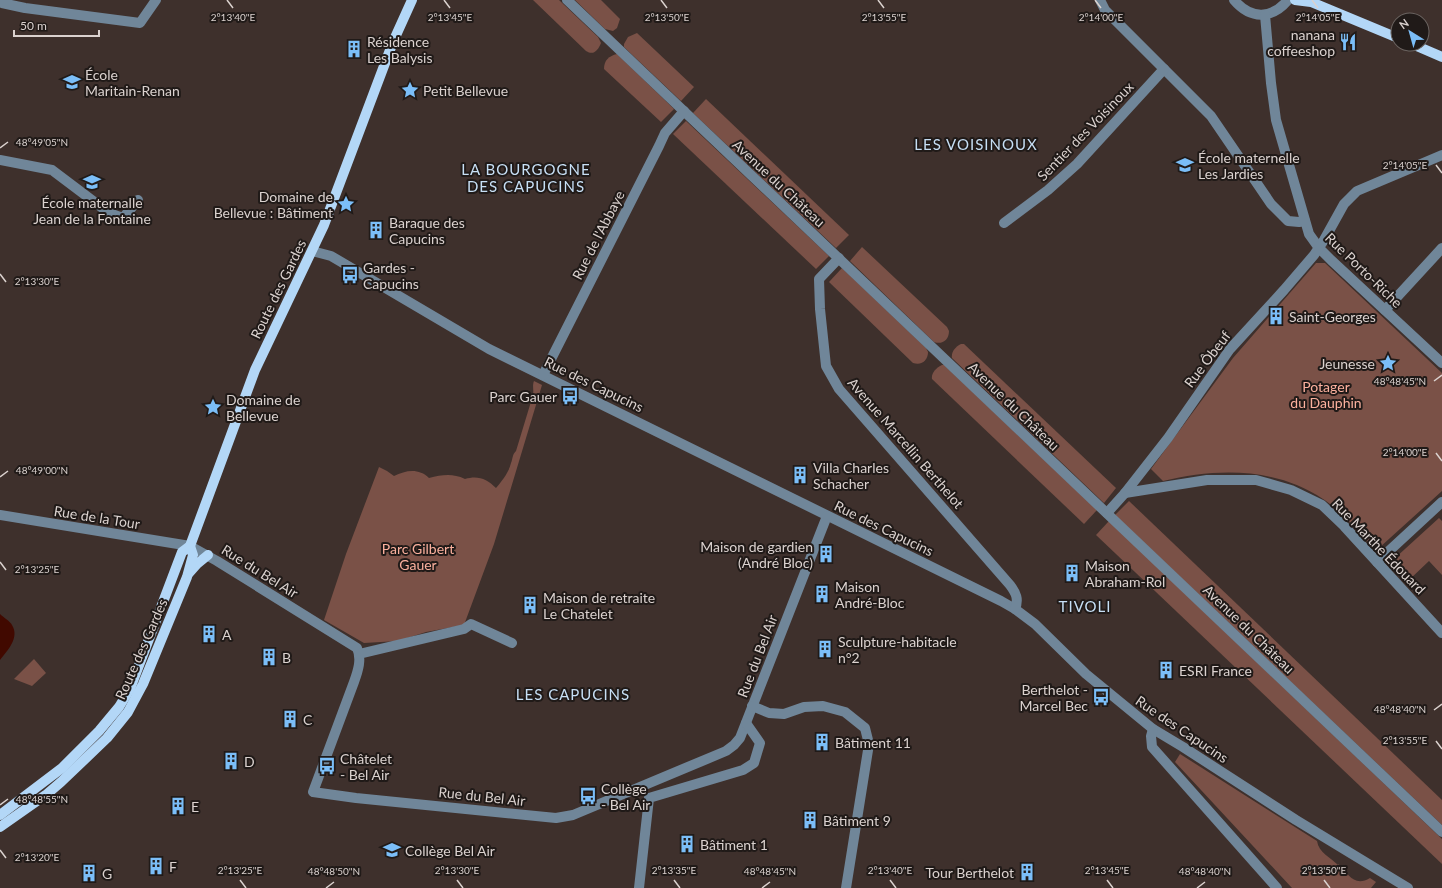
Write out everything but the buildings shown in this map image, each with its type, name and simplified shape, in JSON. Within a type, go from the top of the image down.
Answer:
[{"type":"main road","name":"Route des Gardes","points":[[0,815],[62,768],[99,731],[119,707],[130,689],[138,672],[182,552],[190,546],[255,370],[324,225],[393,42],[412,0]]},
{"type":"main road","points":[[1295,0],[1309,1],[1390,35]]},
{"type":"main road","points":[[1430,52],[1442,57]]},
{"type":"main road","name":"Route des Gardes","points":[[0,828],[61,782],[107,738],[128,712],[143,684],[187,576],[193,555],[190,546]]},
{"type":"main road","points":[[187,576],[197,564],[208,555]]},
{"type":"street","points":[[2,4],[140,23],[156,0]]},
{"type":"street","name":"Avenue du Château","points":[[567,0],[1442,832]]},
{"type":"street","points":[[1100,0],[1104,10],[1211,116],[1271,204],[1288,221],[1305,221]]},
{"type":"street","points":[[1234,0],[1240,7],[1248,12],[1265,15],[1278,10],[1288,0]]},
{"type":"street","name":"Rue Porto-Riche","points":[[1265,15],[1270,83],[1276,120],[1310,234],[1319,248],[1442,363]]},
{"type":"street","name":"Sentier des Voisinoux","points":[[1004,223],[1048,190],[1077,164],[1164,69]]},
{"type":"street","name":"Rue de l'Abbaye","points":[[543,375],[659,146],[664,133],[684,111]]},
{"type":"street","name":"Rue Ôbeuf","points":[[1125,493],[1168,438],[1230,349],[1284,290],[1319,248],[1344,204],[1357,191],[1442,155]]},
{"type":"street","points":[[0,160],[52,170],[109,213],[123,218],[138,200]]},
{"type":"street","points":[[1385,310],[1442,248]]},
{"type":"street","name":"Rue des Capucins","points":[[312,251],[332,256],[489,349],[1015,609],[1035,624],[1086,674],[1153,729],[1296,820],[1408,888]]},
{"type":"street","name":"Avenue Marcellin Berthelot","points":[[839,258],[819,279],[820,309],[826,366],[839,389],[1010,584],[1017,594],[1017,604],[1015,609]]},
{"type":"street","name":"Rue Marthe Édouard","points":[[1125,493],[1207,480],[1256,480],[1291,490],[1322,505],[1344,526],[1442,633]]},
{"type":"street","points":[[1107,513],[1125,493]]},
{"type":"street","points":[[1377,562],[1442,502]]},
{"type":"street","name":"Rue de la Tour","points":[[0,515],[190,546]]},
{"type":"street","name":"Rue du Bel Air","points":[[190,546],[208,555],[348,642],[356,648],[360,654],[359,667],[354,682],[313,792],[356,798],[556,818],[573,815],[726,751],[734,745],[740,738],[827,516]]},
{"type":"street","points":[[360,654],[464,629],[470,624],[512,643]]},
{"type":"street","points":[[752,706],[769,713],[784,714],[804,707],[823,706],[845,712],[865,728],[869,744],[846,888]]},
{"type":"street","points":[[639,888],[649,798],[744,770],[754,763],[760,743],[746,723]]},
{"type":"street","points":[[1153,729],[1151,736],[1152,747],[1277,888]]},
{"type":"green space","points":[[533,0],[559,0],[598,37],[601,43],[597,50],[593,53],[586,51]]},
{"type":"green space","points":[[575,0],[601,0],[620,19],[617,28],[613,31],[605,29]]},
{"type":"green space","points":[[637,33],[694,87],[681,101],[624,47],[628,37]]},
{"type":"green space","points":[[617,54],[674,109],[661,122],[604,69],[605,63],[608,59]]},
{"type":"green space","points":[[706,99],[849,235],[836,248],[693,113]]},
{"type":"green space","points":[[686,121],[829,256],[816,269],[673,134]]},
{"type":"green space","points":[[862,247],[947,327],[949,334],[944,341],[940,343],[934,342],[850,261]]},
{"type":"green space","name":"Potager du Dauphin","points":[[1316,263],[1325,263],[1442,373],[1442,491],[1379,548],[1373,548],[1337,509],[1305,489],[1286,481],[1245,473],[1225,473],[1204,474],[1163,481],[1151,469],[1233,358]]},
{"type":"green space","points":[[842,268],[926,348],[928,355],[924,362],[919,364],[913,363],[829,282]]},
{"type":"green space","points":[[961,344],[964,344],[1116,488],[1104,503],[952,358],[954,350]]},
{"type":"green space","points":[[944,365],[1097,510],[1084,524],[932,379],[934,371]]},
{"type":"green space","name":"Parc Gilbert Gauer","points":[[534,381],[542,385],[494,544],[464,625],[426,632],[398,641],[364,643],[324,620],[346,554],[379,467],[394,476],[403,472],[417,471],[429,478],[447,475],[465,479],[474,477],[486,480],[496,488],[507,473],[513,455],[516,451],[533,395]]},
{"type":"green space","points":[[1129,501],[1442,800],[1442,825],[1115,515]]},
{"type":"green space","points":[[1439,518],[1442,521],[1442,575],[1429,561],[1409,580],[1394,564],[1394,559]]},
{"type":"green space","points":[[1109,521],[1442,839],[1442,864],[1096,535]]},
{"type":"green space","points":[[34,659],[46,673],[32,686],[14,679]]},
{"type":"green space","points":[[1180,754],[1317,841],[1322,852],[1338,864],[1355,880],[1364,881],[1370,878],[1376,882],[1371,888],[1292,888],[1175,762]]},
{"type":"shaded area","points":[[0,614],[11,624],[14,630],[14,639],[0,660]]},
{"type":"place","name":"nanana coffeeshop","points":[[1348,42]]},
{"type":"place","name":"Résidence Les Balysis","points":[[354,49]]},
{"type":"place","name":"École Maritain-Renan","points":[[72,82]]},
{"type":"place","name":"Petit Bellevue","points":[[410,90]]},
{"type":"place","name":"École maternelle Les Jardies","points":[[1185,165]]},
{"type":"place","name":"École maternalle Jean de la Fontaine","points":[[92,182]]},
{"type":"place","name":"Domaine de Bellevue : Bâtiment","points":[[346,204]]},
{"type":"place","name":"Baraque des Capucins","points":[[376,230]]},
{"type":"place","name":"Gardes - Capucins","points":[[350,275]]},
{"type":"place","name":"Saint-Georges","points":[[1276,316]]},
{"type":"place","name":"Jeunesse","points":[[1388,363]]},
{"type":"place","name":"Parc Gauer","points":[[570,396]]},
{"type":"place","name":"Domaine de Bellevue","points":[[213,407]]},
{"type":"place","name":"Villa Charles Schacher","points":[[800,475]]},
{"type":"place","name":"Maison de gardien (André Bloc)","points":[[826,554]]},
{"type":"place","name":"Maison Abraham-Rol","points":[[1072,573]]},
{"type":"place","name":"Maison André-Bloc","points":[[822,594]]},
{"type":"place","name":"Maison de retraite Le Chatelet","points":[[530,605]]},
{"type":"place","name":"A","points":[[209,634]]},
{"type":"place","name":"Sculpture-habitacle n°2","points":[[825,649]]},
{"type":"place","name":"B","points":[[269,657]]},
{"type":"place","name":"ESRI France","points":[[1166,670]]},
{"type":"place","name":"Berthelot - Marcel Bec","points":[[1101,697]]},
{"type":"place","name":"C","points":[[290,719]]},
{"type":"place","name":"Bâtiment 11","points":[[822,742]]},
{"type":"place","name":"D","points":[[231,761]]},
{"type":"place","name":"Châtelet - Bel Air","points":[[327,766]]},
{"type":"place","name":"Collège - Bel Air","points":[[588,796]]},
{"type":"place","name":"E","points":[[178,806]]},
{"type":"place","name":"Bâtiment 9","points":[[810,820]]},
{"type":"place","name":"Bâtiment 1","points":[[687,844]]},
{"type":"place","name":"Collège Bel Air","points":[[392,850]]},
{"type":"place","name":"F","points":[[156,866]]},
{"type":"place","name":"Tour Berthelot","points":[[1027,872]]},
{"type":"place","name":"G","points":[[89,873]]},
{"type":"district","name":"LES VOISINOUX","points":[[976,144]]},
{"type":"district","name":"LA BOURGOGNE DES CAPUCINS","points":[[526,178]]},
{"type":"district","name":"TIVOLI","points":[[1085,606]]},
{"type":"district","name":"LES CAPUCINS","points":[[573,694]]}]
